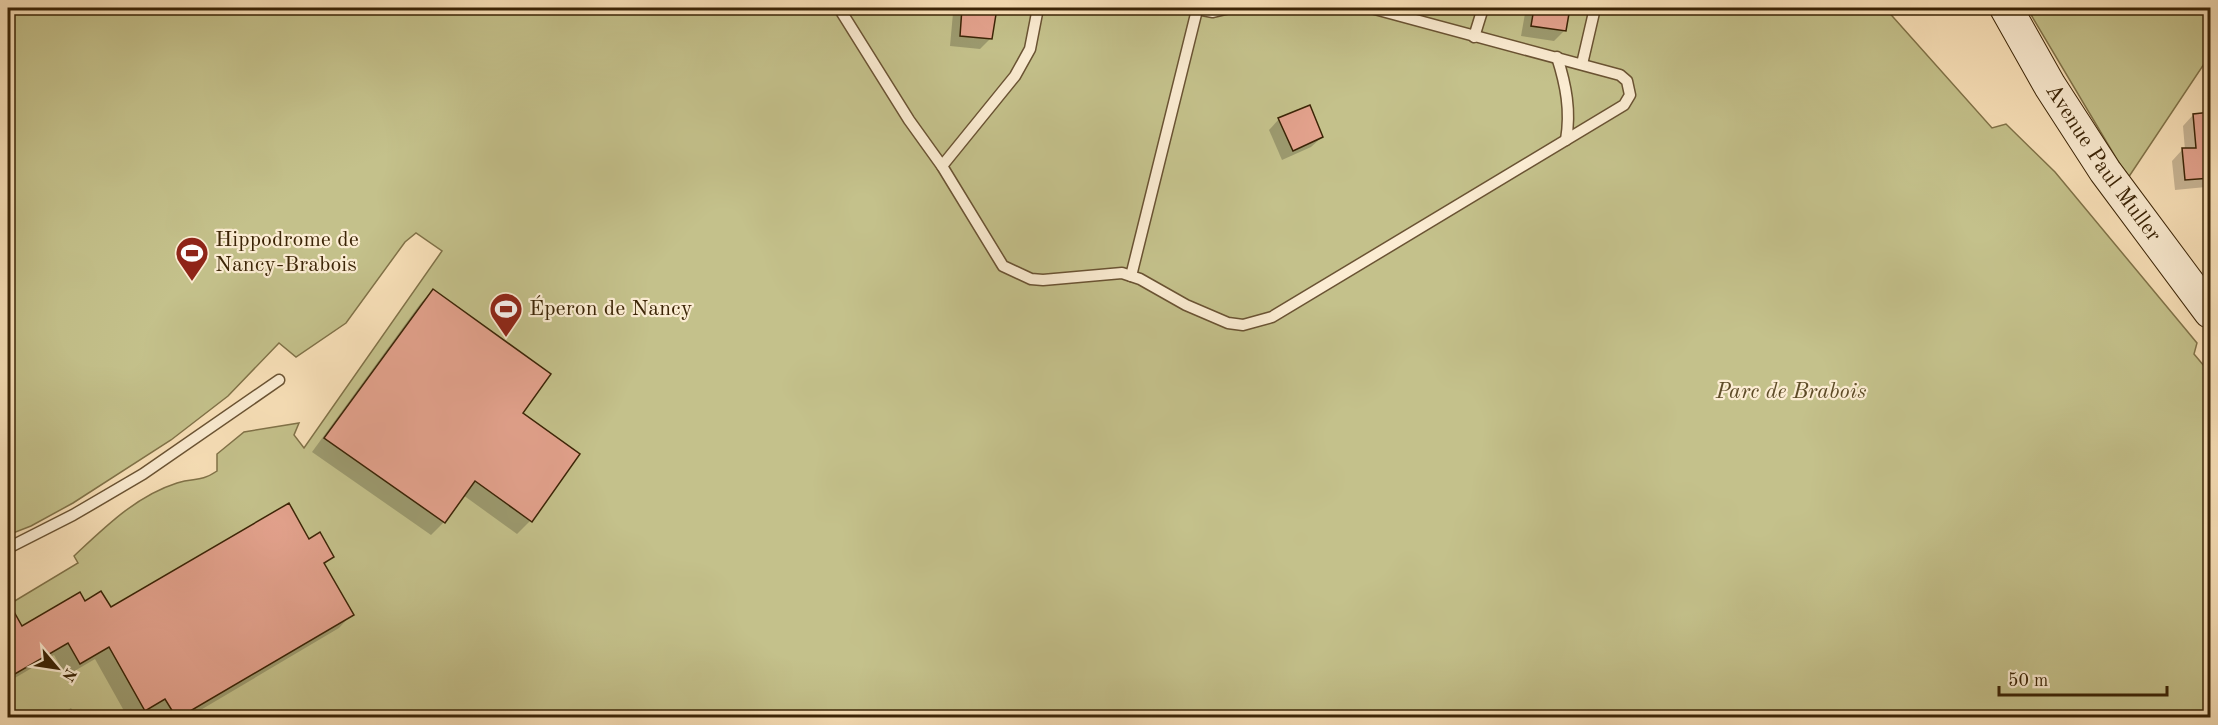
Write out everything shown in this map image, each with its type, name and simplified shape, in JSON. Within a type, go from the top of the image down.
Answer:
[{"type":"main road","name":"Avenue Paul Muller","points":[[2007,8],[2050,86],[2105,171],[2211,312]]},
{"type":"lane","points":[[838,8],[909,120],[942,166],[1003,266],[1030,279],[1043,280],[1122,273],[1210,317],[1228,324],[1243,325],[1254,324],[1272,317],[1623,105],[1630,95],[1627,81],[1620,75],[1371,8]]},
{"type":"lane","points":[[942,166],[1015,76],[1030,49],[1038,8]]},
{"type":"lane","points":[[1131,276],[1195,9],[1213,12],[1230,8]]},
{"type":"lane","points":[[1473,37],[1483,8]]},
{"type":"lane","points":[[1582,64],[1595,8]]},
{"type":"lane","points":[[1557,57],[1564,79],[1569,119],[1566,140]]},
{"type":"lane","points":[[8,549],[73,515],[143,474],[279,380]]},
{"type":"green space","name":"Parc de Brabois","points":[[8,8],[1885,8],[1992,128],[2006,124],[2055,172],[2197,343],[2194,354],[2210,373],[2210,717],[8,717],[8,605],[78,563],[74,556],[135,504],[162,489],[183,481],[206,477],[217,471],[217,454],[244,432],[299,423],[294,435],[304,448],[442,251],[416,233],[405,242],[346,323],[296,357],[279,343],[228,396],[171,440],[73,503],[31,526],[8,535]]},
{"type":"green space","points":[[2027,8],[2210,8],[2210,55],[2128,178]]},
{"type":"building","points":[[962,8],[997,8],[992,39],[960,36]]},
{"type":"building","points":[[1534,8],[1570,8],[1566,31],[1531,26]]},
{"type":"building","points":[[1310,105],[1323,137],[1293,151],[1278,118]]},
{"type":"building","points":[[2211,112],[2211,178],[2185,180],[2182,148],[2196,148],[2193,114]]},
{"type":"building","points":[[433,289],[551,374],[523,413],[580,454],[532,522],[475,481],[445,523],[324,438]]},
{"type":"building","points":[[289,503],[309,539],[320,532],[334,557],[324,563],[354,615],[180,717],[176,717],[165,699],[145,711],[109,647],[80,664],[68,643],[8,678],[8,601],[22,626],[80,592],[85,601],[101,591],[111,607]]},
{"type":"place","name":"Hippodrome de Nancy-Brabois","points":[[192,282]]},
{"type":"place","name":"Éperon de Nancy","points":[[506,338]]}]
